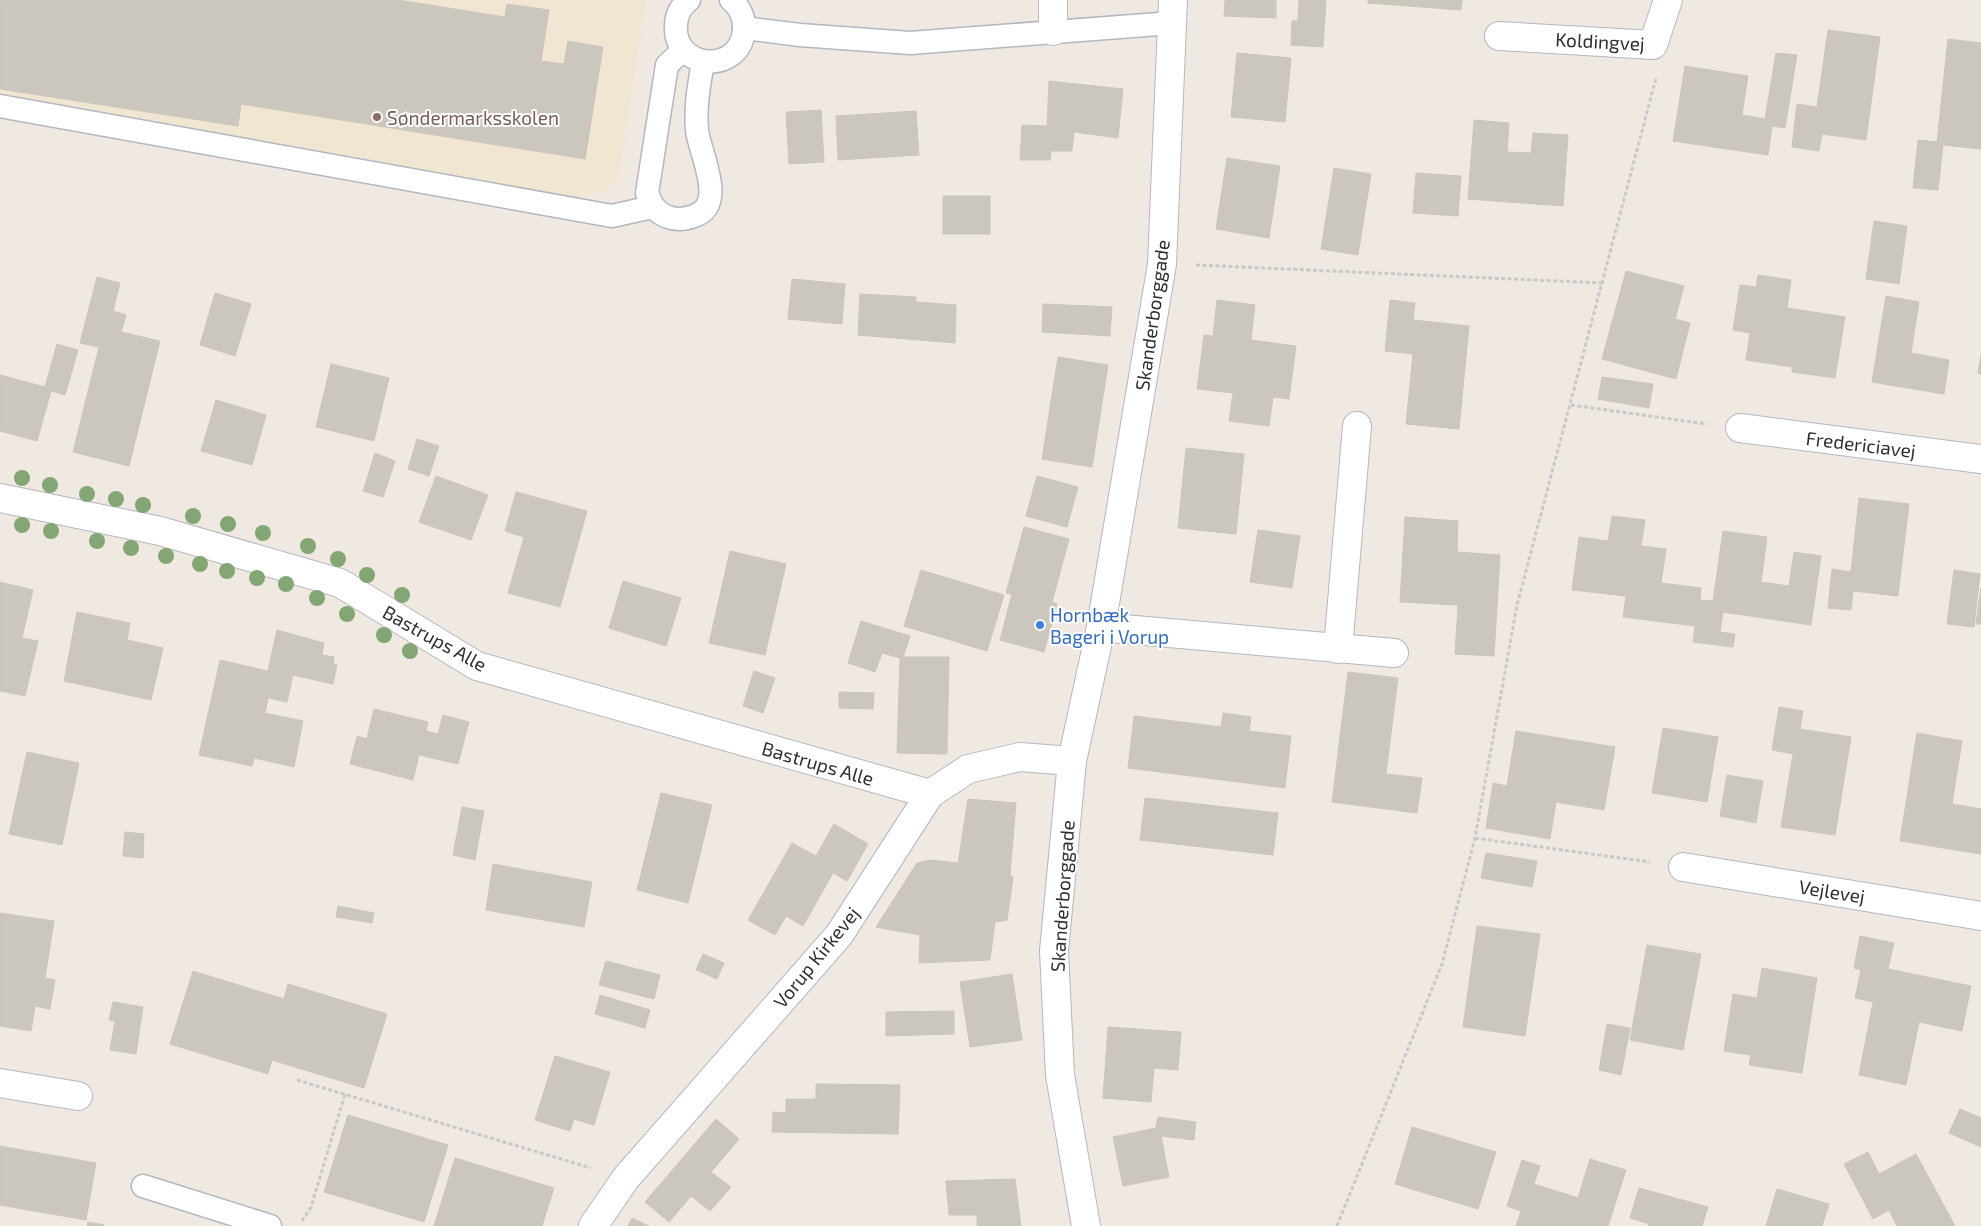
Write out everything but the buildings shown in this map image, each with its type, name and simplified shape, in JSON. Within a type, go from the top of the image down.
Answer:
[{"type":"street","points":[[1053,0],[1053,31]]},
{"type":"street","name":"Koldingvej","points":[[1499,36],[1653,45],[1668,0]]},
{"type":"street","name":"Skanderborggade","points":[[1086,1226],[1060,1075],[1054,951],[1072,761],[1101,628],[1162,264],[1173,12]]},
{"type":"street","points":[[1338,649],[1358,426]]},
{"type":"street","name":"Fredericiavej","points":[[1740,428],[1981,459]]},
{"type":"street","name":"Bastrups Alle","points":[[0,498],[160,531],[340,583],[477,666],[930,794]]},
{"type":"street","points":[[1101,628],[1394,653]]},
{"type":"street","name":"Vorup Kirkevej","points":[[592,1226],[626,1178],[839,935],[930,794],[968,769],[1020,757],[1072,761]]},
{"type":"street","name":"Vejlevej","points":[[1683,867],[1981,916]]},
{"type":"street","points":[[0,1083],[78,1096]]},
{"type":"lane","points":[[689,0],[676,19],[675,31],[683,50],[703,62],[720,61],[730,56],[742,41],[744,28],[741,12],[731,0]]},
{"type":"lane","points":[[744,28],[800,35],[910,42],[1053,31],[1173,12]]},
{"type":"lane","points":[[683,50],[667,65],[663,80],[647,192],[652,207],[668,217],[687,219],[701,214],[708,202],[710,181],[697,132],[696,103],[703,62]]},
{"type":"lane","points":[[0,106],[612,216],[652,207]]},
{"type":"lane","points":[[143,1186],[270,1226]]},
{"type":"path","points":[[1337,1226],[1442,964],[1475,838],[1517,605],[1604,283],[1657,73],[1653,45]]},
{"type":"path","points":[[1162,264],[1604,283]]},
{"type":"path","points":[[1571,405],[1740,428]]},
{"type":"path","points":[[1475,838],[1683,867]]},
{"type":"path","points":[[297,1080],[626,1178]]},
{"type":"path","points":[[298,1226],[311,1207],[344,1094]]},
{"type":"shaded area","name":"Søndermarksskolen","points":[[0,0],[646,0],[618,180],[608,189],[575,198],[0,94]]},
{"type":"place","name":"Søndermarksskolen","points":[[377,117]]},
{"type":"place","name":"Hornbæk Bageri i Vorup","points":[[1040,625]]}]
